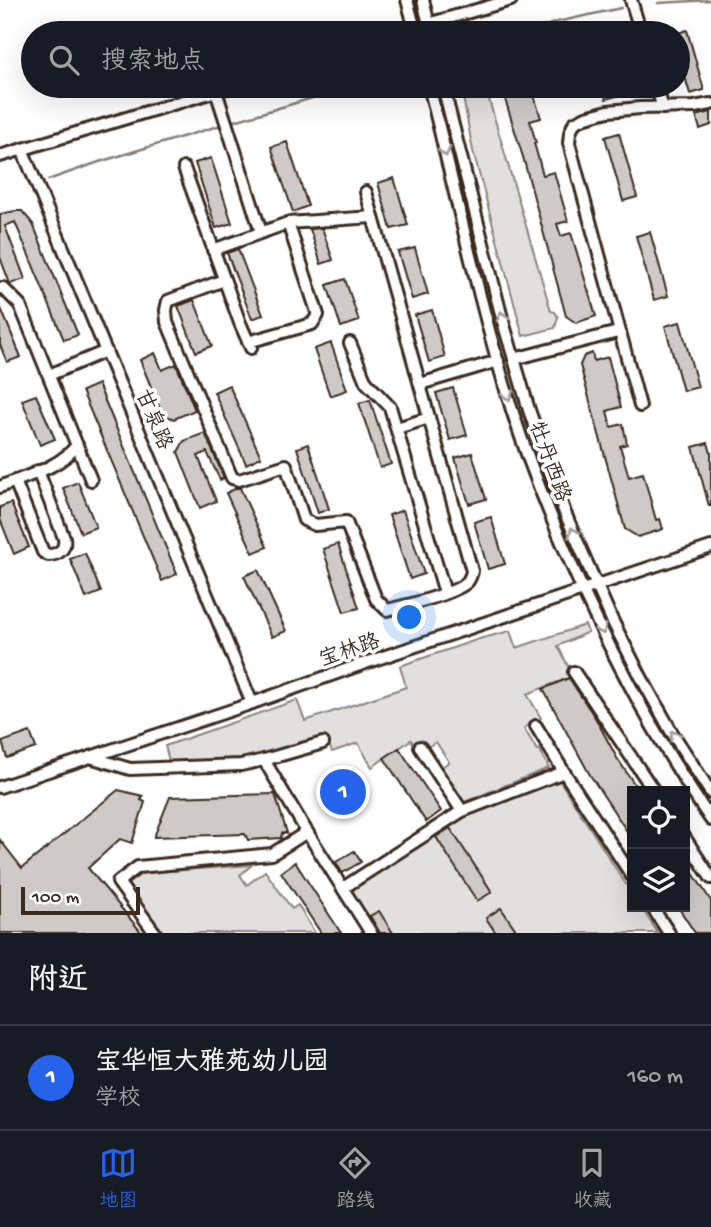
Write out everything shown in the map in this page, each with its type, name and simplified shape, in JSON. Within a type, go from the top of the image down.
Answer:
[{"type":"street","points":[[407,0],[413,21]]},
{"type":"street","points":[[423,0],[428,21]]},
{"type":"street","points":[[450,21],[512,0]]},
{"type":"street","points":[[631,0],[637,21]]},
{"type":"street","points":[[0,156],[193,98]]},
{"type":"street","points":[[218,98],[261,232]]},
{"type":"street","name":"牡丹西路","points":[[432,98],[498,361],[513,412],[561,543],[627,682],[711,820]]},
{"type":"street","name":"牡丹西路","points":[[446,98],[514,359],[565,513],[640,677],[711,793]]},
{"type":"street","points":[[660,98],[663,108]]},
{"type":"street","points":[[640,406],[569,143],[570,133],[574,124],[586,117],[608,111],[711,104]]},
{"type":"street","name":"甘泉路","points":[[22,149],[253,703]]},
{"type":"street","points":[[184,168],[250,345],[312,324],[318,315],[288,223]]},
{"type":"street","points":[[224,280],[168,301],[166,310],[167,322],[232,478],[239,480],[286,465],[304,520],[315,525],[346,522],[376,599],[387,610],[414,604],[461,587],[468,581],[472,571],[366,192]]},
{"type":"street","points":[[214,250],[288,223],[372,217]]},
{"type":"street","points":[[0,288],[20,305],[91,480]]},
{"type":"street","points":[[514,359],[618,331]]},
{"type":"street","points":[[350,343],[366,382],[390,407],[445,593]]},
{"type":"street","points":[[49,374],[106,351]]},
{"type":"street","points":[[420,384],[498,361]]},
{"type":"street","points":[[397,428],[429,418]]},
{"type":"street","points":[[0,487],[69,456],[77,445]]},
{"type":"street","points":[[15,481],[40,547],[43,552],[53,555],[63,549],[64,538],[38,471]]},
{"type":"street","name":"宝林路","points":[[0,787],[711,547]]},
{"type":"street","points":[[575,672],[651,786]]},
{"type":"street","points":[[536,726],[627,868]]},
{"type":"street","points":[[90,757],[130,769],[241,765],[323,743]]},
{"type":"street","points":[[420,747],[462,811]]},
{"type":"street","points":[[264,760],[371,933]]},
{"type":"street","points":[[343,888],[462,811],[564,772]]},
{"type":"street","points":[[155,933],[118,882],[138,867],[272,854],[307,832]]},
{"type":"street","points":[[690,846],[711,877]]},
{"type":"street","points":[[655,912],[669,933]]},
{"type":"shaded area","points":[[463,98],[489,98],[551,311],[558,317],[555,328],[523,336],[473,151]]},
{"type":"shaded area","points":[[585,625],[588,632],[558,646],[573,676],[527,694],[541,718],[524,728],[549,768],[464,802],[440,768],[449,762],[436,742],[419,752],[411,740],[372,767],[358,743],[332,752],[326,737],[256,759],[169,761],[165,746],[297,700],[305,721],[406,687],[400,666],[479,639],[510,631],[516,648]]},
{"type":"shaded area","points":[[558,778],[627,886],[627,912],[644,912],[658,933],[377,933],[353,895],[352,887],[468,814]]},
{"type":"shaded area","points":[[252,865],[240,875],[247,885],[265,871],[292,909],[298,905],[315,933],[162,933],[126,885],[143,873]]},
{"type":"building","points":[[690,41],[704,90],[690,94]]},
{"type":"building","points":[[505,98],[535,98],[541,118],[530,121],[534,143],[543,175],[554,172],[568,221],[557,224],[561,236],[571,233],[596,316],[576,323],[566,316]]},
{"type":"building","points":[[711,112],[711,125],[700,129],[696,116]]},
{"type":"building","points":[[619,133],[637,197],[623,201],[605,137]]},
{"type":"building","points":[[287,142],[308,206],[293,212],[271,147]]},
{"type":"building","points":[[211,158],[232,223],[216,228],[195,163]]},
{"type":"building","points":[[394,178],[408,225],[391,229],[378,183]]},
{"type":"building","points":[[22,211],[33,224],[78,335],[64,340],[15,222],[5,226],[25,279],[10,284],[0,257],[0,214]]},
{"type":"building","points":[[322,228],[333,260],[321,264],[310,229]]},
{"type":"building","points":[[650,232],[668,296],[654,300],[636,236]]},
{"type":"building","points":[[415,248],[428,294],[412,299],[398,252]]},
{"type":"building","points":[[238,249],[263,315],[252,319],[227,253]]},
{"type":"building","points":[[345,279],[359,321],[341,327],[327,285]]},
{"type":"building","points":[[194,300],[212,346],[196,352],[178,306]]},
{"type":"building","points":[[0,306],[21,357],[7,362],[0,345]]},
{"type":"building","points":[[432,310],[445,357],[429,362],[415,315]]},
{"type":"building","points":[[680,322],[698,387],[683,391],[665,326]]},
{"type":"building","points":[[331,343],[347,390],[330,396],[314,349]]},
{"type":"building","points":[[155,353],[162,370],[176,364],[195,410],[174,419],[162,414],[140,360]]},
{"type":"building","points":[[592,353],[594,361],[608,357],[621,407],[607,411],[611,427],[623,424],[627,444],[620,446],[629,477],[643,473],[656,520],[660,519],[663,529],[638,537],[625,529],[580,365],[584,356]]},
{"type":"building","points":[[98,384],[177,574],[162,581],[82,391]]},
{"type":"building","points":[[229,385],[261,457],[246,464],[214,392]]},
{"type":"building","points":[[453,388],[467,435],[450,440],[436,393]]},
{"type":"building","points":[[36,395],[55,439],[40,445],[22,400]]},
{"type":"building","points":[[370,400],[391,464],[380,468],[359,403]]},
{"type":"building","points":[[205,433],[224,478],[220,480],[207,452],[198,456],[216,501],[200,508],[178,452],[184,441]]},
{"type":"building","points":[[708,443],[711,453],[711,506],[693,447]]},
{"type":"building","points":[[308,444],[329,509],[318,513],[297,448]]},
{"type":"building","points":[[472,453],[486,499],[469,504],[455,458]]},
{"type":"building","points":[[78,482],[96,527],[81,533],[63,488]]},
{"type":"building","points":[[240,488],[267,547],[253,553],[226,493]]},
{"type":"building","points":[[11,503],[29,547],[14,554],[0,519],[0,507]]},
{"type":"building","points":[[403,510],[424,574],[410,579],[389,515]]},
{"type":"building","points":[[491,517],[505,564],[488,569],[474,522]]},
{"type":"building","points":[[338,544],[359,608],[344,612],[323,549]]},
{"type":"building","points":[[85,553],[101,592],[86,598],[70,559]]},
{"type":"building","points":[[258,570],[286,631],[272,637],[244,576]]},
{"type":"building","points":[[569,678],[636,786],[627,786],[627,831],[590,775],[543,689]]},
{"type":"building","points":[[30,732],[36,748],[7,758],[2,742]]},
{"type":"building","points":[[399,748],[441,811],[426,822],[384,758]]},
{"type":"building","points":[[118,790],[143,796],[141,800],[145,802],[132,843],[120,839],[88,868],[142,933],[0,933],[0,840],[22,868]]},
{"type":"building","points":[[275,794],[287,833],[282,833],[281,838],[248,840],[245,834],[154,837],[170,797]]},
{"type":"building","points":[[450,828],[492,892],[477,901],[436,837]]},
{"type":"building","points":[[354,851],[361,862],[342,873],[336,862]]},
{"type":"building","points":[[295,862],[341,933],[321,933],[281,872]]},
{"type":"building","points":[[690,869],[711,901],[711,933],[695,933],[681,912],[690,912]]},
{"type":"building","points":[[501,908],[518,933],[496,933],[486,918]]},
{"type":"building","points":[[379,911],[393,933],[380,933],[370,916]]},
{"type":"waterway","points":[[658,3],[711,0]]},
{"type":"waterway","points":[[562,21],[621,8]]},
{"type":"waterway","points":[[231,122],[312,98]]},
{"type":"waterway","points":[[48,180],[225,124]]},
{"type":"place","name":"宝华恒大雅苑幼儿园","points":[[343,792]]}]
